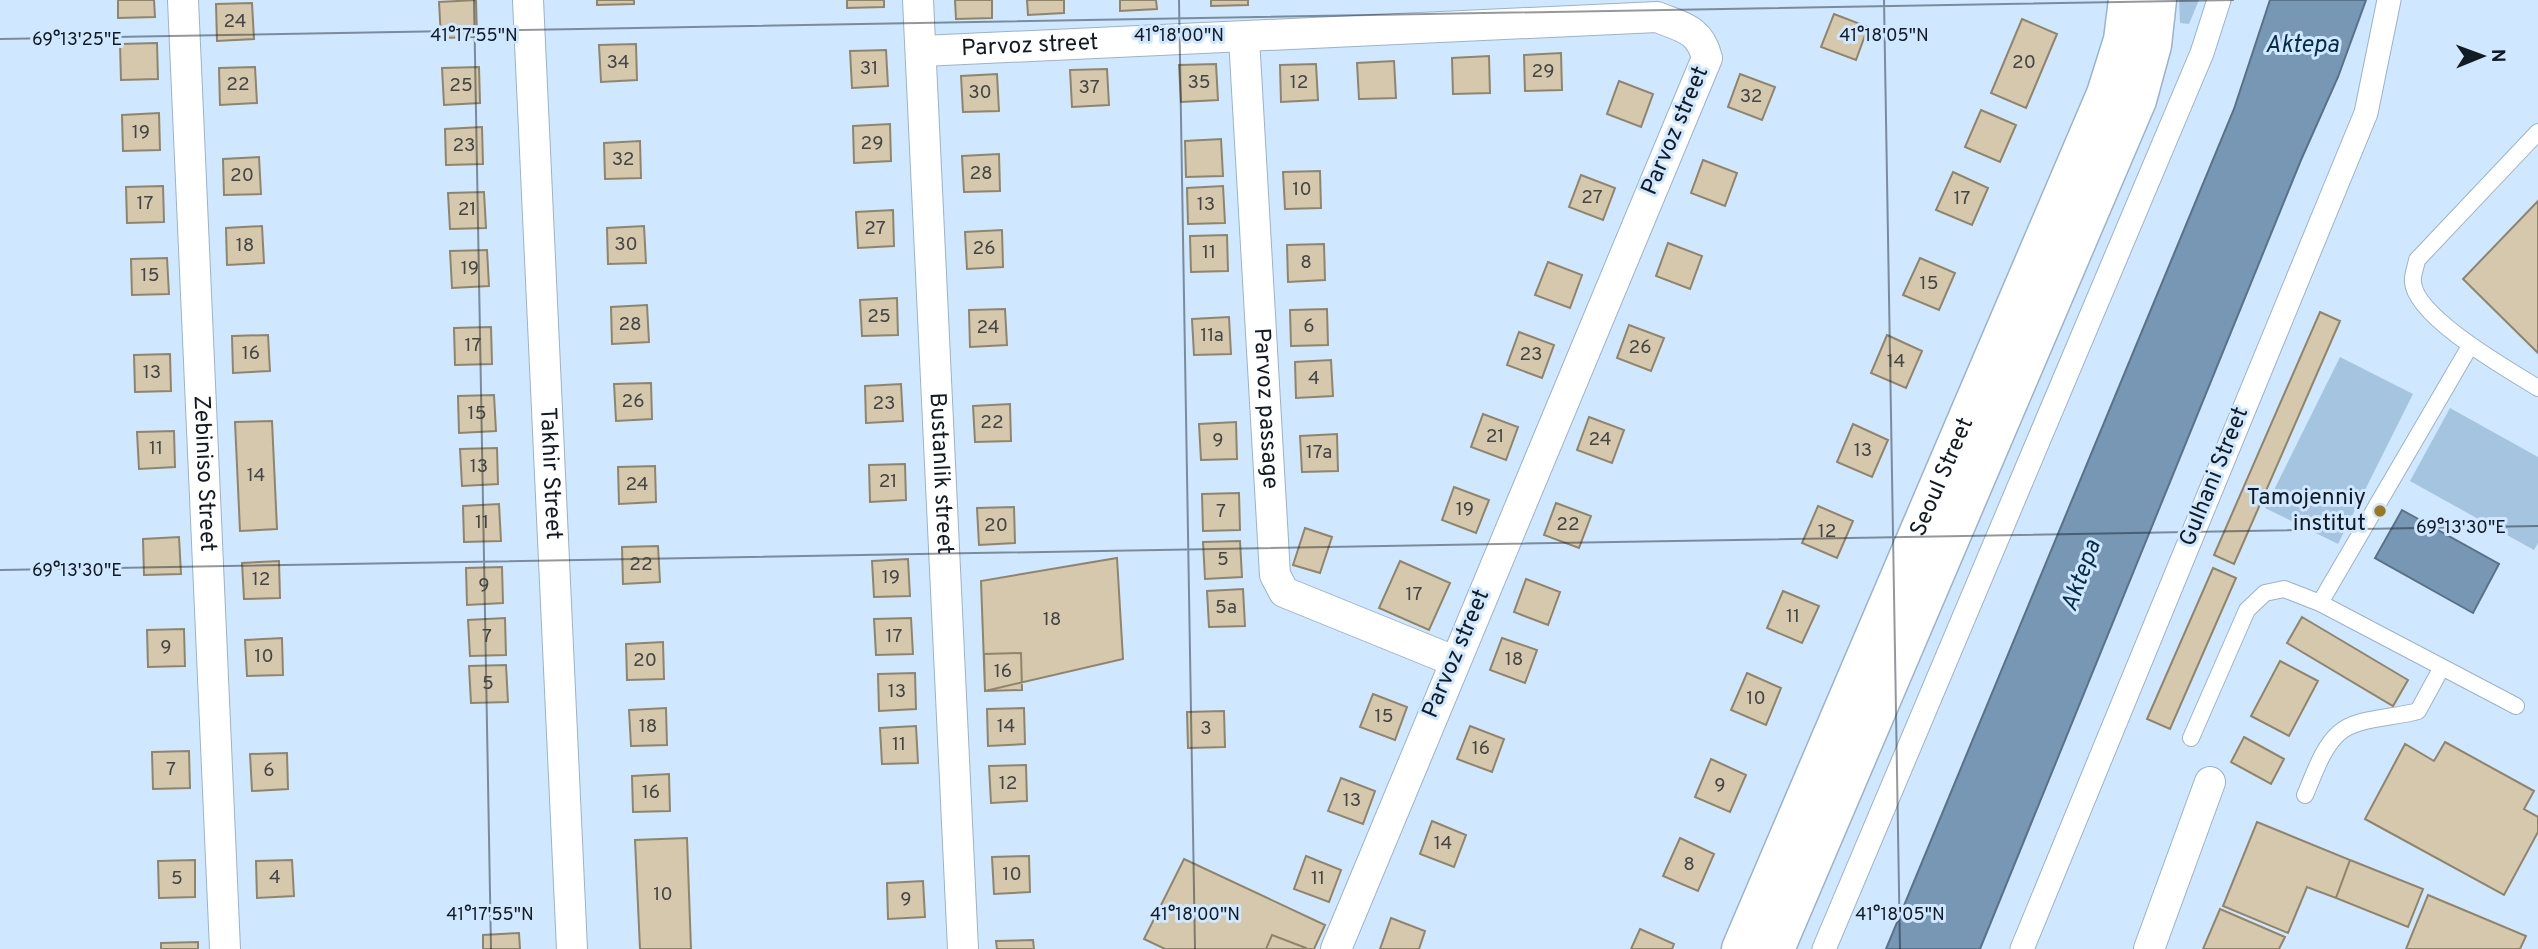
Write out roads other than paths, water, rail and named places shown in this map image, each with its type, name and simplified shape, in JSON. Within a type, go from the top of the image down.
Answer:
[{"type":"main road","name":"Seoul Street","points":[[1741,949],[2089,138],[2116,67],[2128,0]]},
{"type":"main road","name":"Seoul Street","points":[[1776,949],[2137,100],[2152,45],[2157,0]]},
{"type":"street","name":"Zebiniso Street","points":[[184,0],[225,949]]},
{"type":"street","name":"Takhir Street","points":[[528,0],[572,949]]},
{"type":"street","name":"Bustanlik street","points":[[918,0],[963,949]]},
{"type":"street","points":[[1824,949],[2202,52],[2219,0]]},
{"type":"street","name":"Gulhani Street","points":[[2022,949],[2366,113],[2389,0]]},
{"type":"street","name":"Parvoz street","points":[[922,51],[1657,17],[1689,29],[1703,42],[1707,58],[1336,949]]},
{"type":"street","name":"Parvoz passage","points":[[1244,38],[1275,575],[1283,592],[1454,661]]},
{"type":"street","points":[[2149,949],[2210,782]]},
{"type":"lane","points":[[2538,132],[2417,260],[2413,282],[2419,300],[2470,346],[2538,388]]},
{"type":"lane","points":[[2320,603],[2470,346]]},
{"type":"lane","points":[[2191,738],[2247,610],[2265,593],[2284,589],[2320,603],[2516,706]]},
{"type":"lane","points":[[2305,795],[2328,747],[2341,731],[2367,722],[2418,711],[2442,667]]},
{"type":"water","name":"Aktepa","points":[[2270,0],[2366,0],[2338,77],[2301,160],[1980,949],[1886,949],[2234,109]]},
{"type":"water","points":[[2402,510],[2499,564],[2473,613],[2375,558]]},
{"type":"place","name":"Tamojenniy institut","points":[[2380,511]]}]
